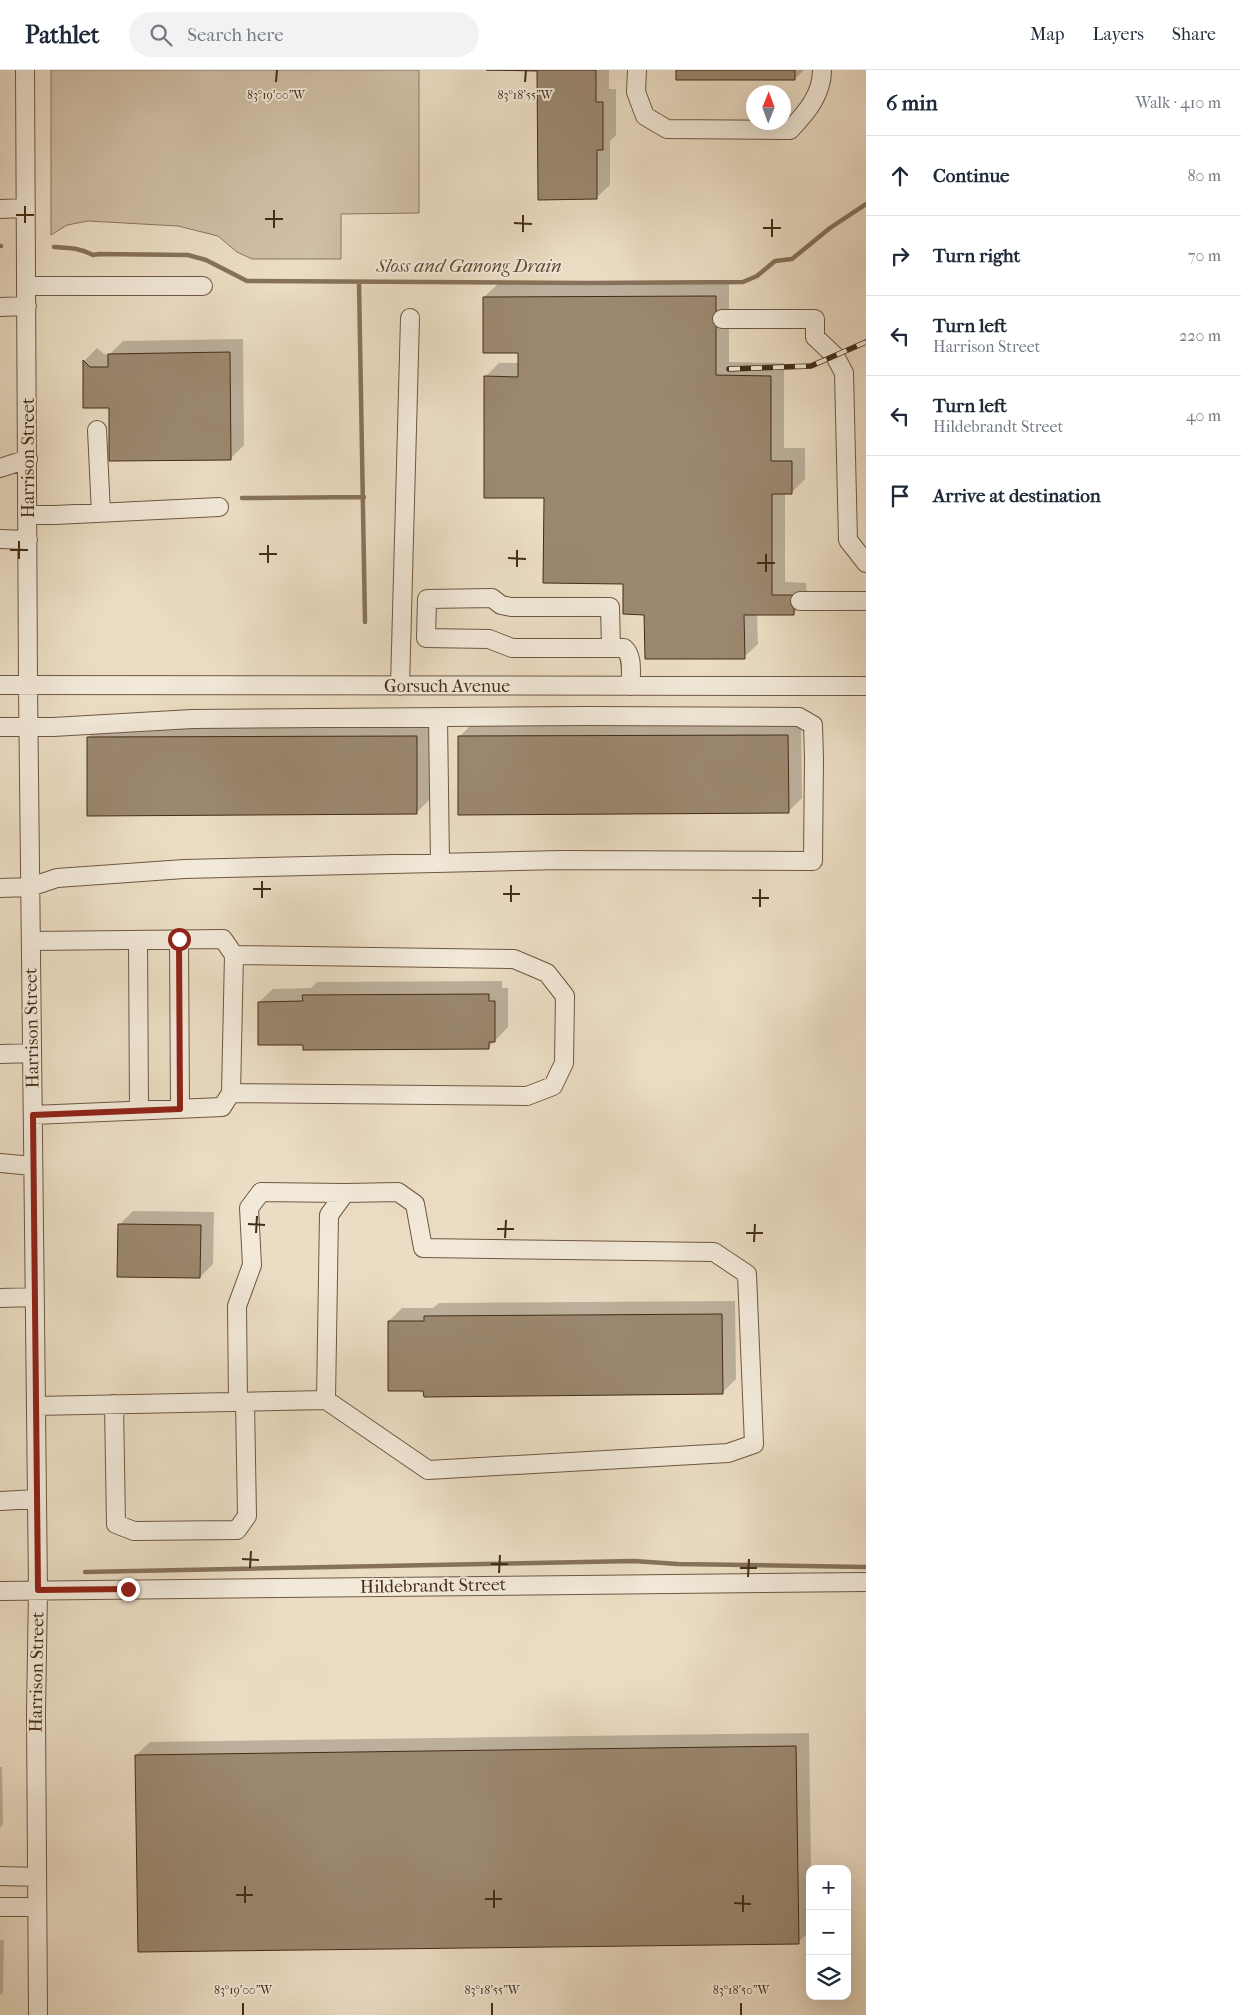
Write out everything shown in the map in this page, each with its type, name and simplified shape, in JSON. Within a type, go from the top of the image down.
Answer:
[{"type":"street","name":"Harrison Street","points":[[25,70],[28,685],[38,1590],[38,2015]]},
{"type":"street","points":[[637,70],[636,92],[646,116],[667,129],[762,130],[790,130],[812,106],[822,77],[822,70]]},
{"type":"street","points":[[0,209],[26,208]]},
{"type":"street","points":[[27,286],[204,286]]},
{"type":"street","points":[[0,306],[27,306]]},
{"type":"street","points":[[400,686],[410,318]]},
{"type":"street","points":[[722,319],[815,319],[815,337],[835,356],[844,373],[848,540],[866,563]]},
{"type":"street","points":[[97,430],[101,513]]},
{"type":"street","points":[[0,468],[28,459]]},
{"type":"street","points":[[28,515],[219,507]]},
{"type":"street","points":[[0,539],[28,540]]},
{"type":"street","points":[[611,648],[610,607],[511,607],[501,605],[492,598],[426,598],[426,638],[489,639],[512,648],[611,648],[624,648],[630,658],[631,686]]},
{"type":"street","points":[[800,601],[866,601]]},
{"type":"street","name":"Gorsuch Avenue","points":[[0,685],[866,686]]},
{"type":"street","points":[[438,717],[440,863]]},
{"type":"street","points":[[0,728],[192,719],[438,717],[800,718],[813,726],[814,758],[814,861],[562,860],[184,869],[57,878],[30,887],[0,888]]},
{"type":"street","points":[[179,939],[180,1109]]},
{"type":"street","points":[[31,941],[224,939],[234,956],[231,1094],[222,1107],[33,1115]]},
{"type":"street","points":[[138,940],[139,1110]]},
{"type":"street","points":[[231,1094],[527,1096],[553,1086],[564,1063],[565,996],[547,973],[514,959],[234,956]]},
{"type":"street","points":[[0,1054],[32,1053]]},
{"type":"street","points":[[0,1163],[33,1166]]},
{"type":"street","points":[[36,1406],[114,1404],[242,1402],[326,1400],[428,1470],[728,1453],[754,1444],[747,1274],[714,1252],[422,1248],[415,1204],[398,1192],[261,1192],[249,1208],[252,1265],[237,1306],[242,1402],[248,1516],[237,1530],[134,1531],[116,1524],[114,1404]]},
{"type":"street","points":[[326,1400],[329,1215],[346,1193]]},
{"type":"street","points":[[0,1298],[35,1297]]},
{"type":"street","points":[[0,1501],[37,1499]]},
{"type":"street","name":"Hildebrandt Street","points":[[0,1591],[866,1582]]},
{"type":"street","points":[[0,1876],[37,1877]]},
{"type":"street","points":[[0,1907],[37,1907]]},
{"type":"shaded area","points":[[51,70],[419,70],[419,213],[341,214],[341,259],[252,259],[237,252],[218,236],[178,226],[88,221],[67,225],[51,235]]},
{"type":"building","points":[[486,70],[596,70],[596,102],[603,102],[603,150],[597,150],[597,199],[538,200],[537,71]]},
{"type":"building","points":[[676,70],[795,70],[795,80],[676,80]]},
{"type":"building","points":[[716,296],[716,375],[771,376],[771,461],[792,461],[792,494],[772,494],[772,595],[794,595],[794,615],[744,615],[745,659],[645,659],[644,615],[623,614],[623,584],[543,583],[544,498],[484,498],[484,376],[518,377],[518,353],[483,353],[483,297]]},
{"type":"building","points":[[230,352],[231,460],[109,461],[109,408],[83,408],[83,360],[90,367],[108,367],[108,354]]},
{"type":"building","points":[[788,735],[789,813],[458,815],[458,736]]},
{"type":"building","points":[[417,736],[417,814],[87,816],[87,737]]},
{"type":"building","points":[[489,994],[489,1001],[495,1001],[495,1042],[489,1042],[489,1049],[303,1050],[303,1045],[258,1045],[258,1002],[303,1001],[302,995]]},
{"type":"building","points":[[118,1224],[201,1225],[200,1278],[117,1277]]},
{"type":"building","points":[[722,1314],[723,1394],[424,1397],[423,1391],[388,1391],[388,1321],[424,1321],[424,1316]]},
{"type":"building","points":[[796,1746],[799,1944],[138,1952],[135,1755]]},
{"type":"waterway","name":"Sloss and Ganong Drain","points":[[54,247],[70,248],[93,255],[188,255],[206,260],[247,281],[743,282],[757,276],[775,261],[792,259],[830,228],[866,204]]},
{"type":"waterway","points":[[359,283],[365,622]]},
{"type":"waterway","points":[[242,498],[364,497]]},
{"type":"waterway","points":[[85,1572],[634,1561],[678,1564],[866,1567]]},
{"type":"railway","points":[[729,369],[811,366],[866,342]]},
{"type":"route","points":[[128,1589],[38,1590],[33,1115],[180,1109],[179,939]]}]
